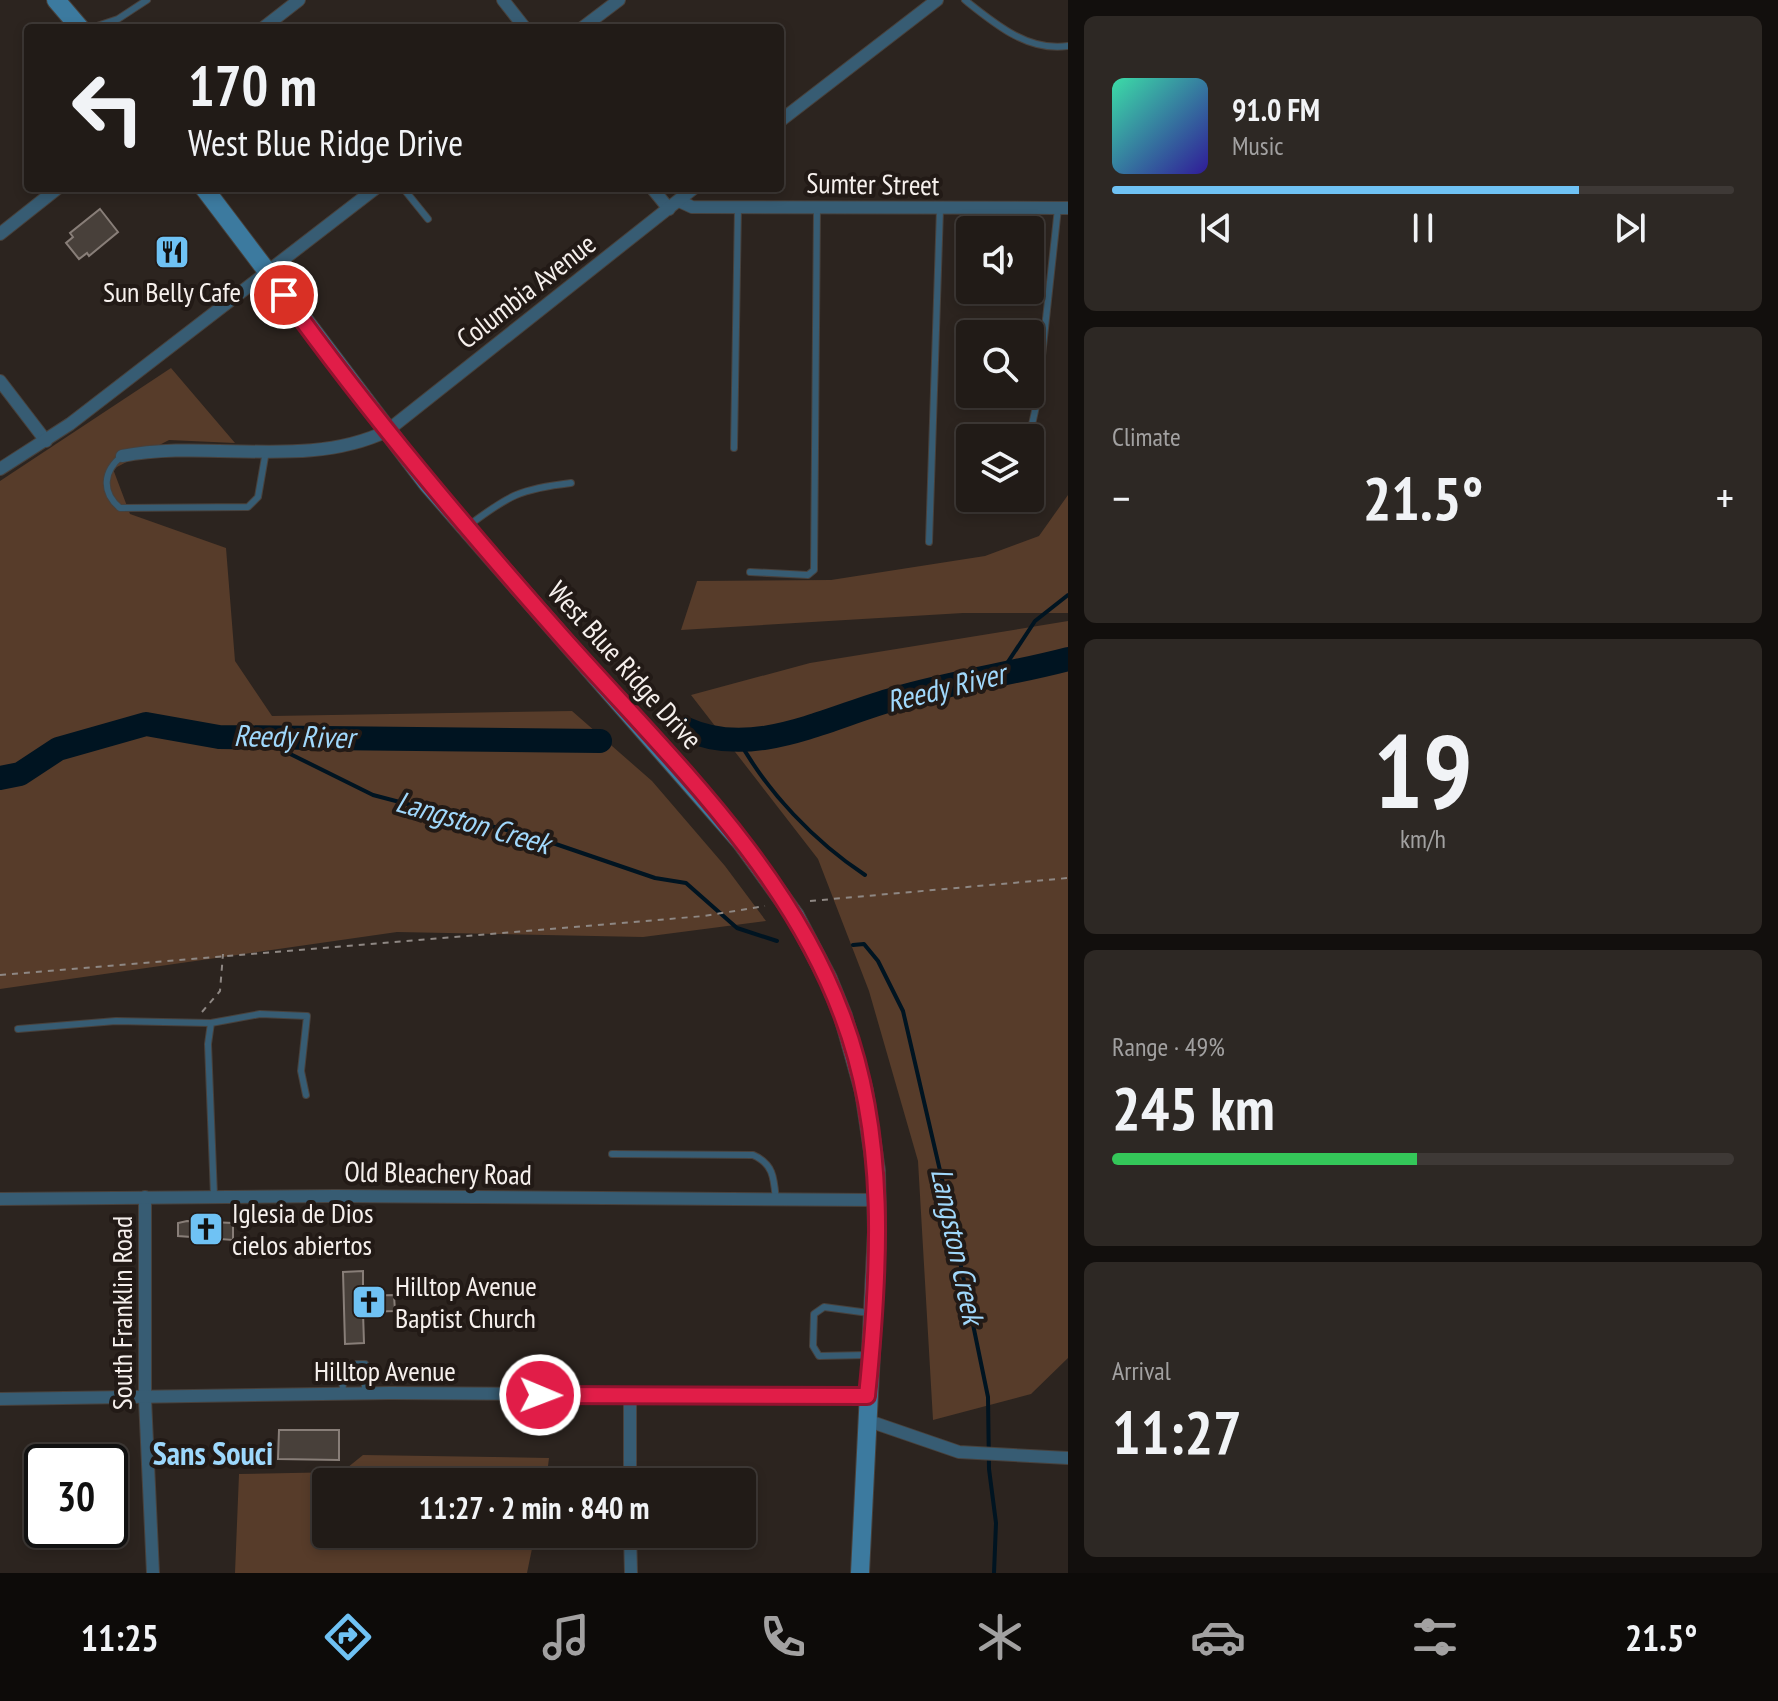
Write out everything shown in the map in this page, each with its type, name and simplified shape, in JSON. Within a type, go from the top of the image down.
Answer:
[{"type":"main road","points":[[56,0],[77,24]]},
{"type":"main road","name":"West Blue Ridge Drive","points":[[207,192],[387,431],[465,528],[682,770],[770,878],[795,916],[828,979],[855,1054],[871,1129],[876,1200],[860,1573]]},
{"type":"street","points":[[268,24],[299,0]]},
{"type":"street","points":[[503,0],[522,24]]},
{"type":"street","points":[[587,24],[619,0]]},
{"type":"street","points":[[784,118],[937,0]]},
{"type":"street","points":[[0,234],[53,192]]},
{"type":"street","points":[[0,469],[46,441],[371,192]]},
{"type":"street","points":[[657,192],[674,205]]},
{"type":"street","name":"Columbia Avenue","points":[[122,456],[139,452],[266,451],[357,444],[387,431],[689,192]]},
{"type":"street","name":"Sumter Street","points":[[674,205],[1063,208]]},
{"type":"street","points":[[0,381],[46,441]]},
{"type":"street","name":"Old Bleachery Road","points":[[0,1199],[214,1196],[876,1200]]},
{"type":"street","name":"South Franklin Road","points":[[145,1197],[145,1399],[153,1573]]},
{"type":"street","name":"Hilltop Avenue","points":[[0,1399],[365,1394],[867,1396]]},
{"type":"street","points":[[630,1396],[630,1468]]},
{"type":"street","points":[[866,1420],[937,1447],[975,1453],[1068,1458]]},
{"type":"street","points":[[630,1548],[631,1573]]},
{"type":"lane","points":[[103,24],[118,19],[147,0]]},
{"type":"lane","points":[[965,0],[1018,37],[1047,49],[1068,46]]},
{"type":"lane","points":[[406,192],[428,219]]},
{"type":"lane","points":[[750,572],[808,575],[814,570],[817,206]]},
{"type":"lane","points":[[734,448],[738,207]]},
{"type":"lane","points":[[1032,424],[1063,208]]},
{"type":"lane","points":[[929,542],[940,209]]},
{"type":"lane","points":[[122,456],[108,471],[106,485],[108,497],[120,508],[248,507],[258,497],[266,451]]},
{"type":"lane","points":[[465,528],[505,498],[528,489],[571,483]]},
{"type":"lane","points":[[18,1029],[116,1021],[211,1023],[260,1014],[307,1016],[301,1071],[306,1095]]},
{"type":"lane","points":[[211,1023],[208,1044],[214,1196]]},
{"type":"lane","points":[[612,1154],[753,1155],[766,1161],[774,1178],[776,1201]]},
{"type":"lane","points":[[870,1355],[819,1356],[813,1346],[814,1314],[824,1307],[872,1314]]},
{"type":"lane","points":[[343,1395],[342,1364],[365,1364],[365,1394]]},
{"type":"path","points":[[810,901],[1068,878]]},
{"type":"path","points":[[0,975],[704,916],[765,906]]},
{"type":"shaded area","points":[[171,368],[235,443],[169,440],[113,469],[130,514],[226,548],[235,661],[272,716],[572,711],[652,781],[725,866],[766,921],[643,937],[397,932],[0,989],[0,481]]},
{"type":"shaded area","points":[[1068,495],[1068,613],[963,613],[681,630],[697,581],[831,580],[985,556],[1039,536]]},
{"type":"shaded area","points":[[1068,621],[1068,1358],[1031,1394],[933,1420],[918,1161],[869,991],[818,859],[691,695],[810,663]]},
{"type":"shaded area","points":[[363,1455],[549,1458],[548,1468],[347,1468]]},
{"type":"shaded area","points":[[312,1473],[312,1548],[532,1548],[527,1573],[235,1573],[239,1474]]},
{"type":"building","points":[[100,209],[118,232],[89,256],[87,253],[79,259],[66,243],[73,237],[70,233]]},
{"type":"building","name":"Sun Belly Cafe","points":[[172,237],[187,257],[173,267],[158,247]]},
{"type":"building","name":"Iglesia de Dios cielos abiertos","points":[[178,1223],[233,1223],[233,1240],[178,1236]]},
{"type":"building","name":"Hilltop Avenue Baptist Church","points":[[363,1271],[363,1296],[394,1295],[395,1311],[363,1312],[364,1343],[345,1344],[343,1272]]},
{"type":"building","points":[[279,1430],[339,1430],[339,1460],[278,1459]]},
{"type":"waterway","points":[[998,677],[1035,621],[1068,595]]},
{"type":"waterway","name":"Reedy River","points":[[686,729],[712,737],[738,740],[764,738],[817,725],[916,693],[1068,659]]},
{"type":"waterway","name":"Reedy River","points":[[0,778],[20,774],[58,749],[146,724],[219,737],[600,741]]},
{"type":"waterway","name":"Langston Creek","points":[[256,737],[373,795],[544,840],[655,878],[686,883],[737,928],[777,941]]},
{"type":"waterway","points":[[738,739],[778,797],[810,831],[865,875]]},
{"type":"waterway","name":"Langston Creek","points":[[853,945],[864,944],[878,961],[903,1011],[951,1218],[988,1397],[989,1469],[996,1523],[994,1573]]},
{"type":"place","name":"Sun Belly Cafe","points":[[172,252]]},
{"type":"place","name":"Iglesia de Dios cielos abiertos","points":[[206,1229]]},
{"type":"place","name":"Hilltop Avenue Baptist Church","points":[[369,1302]]},
{"type":"district","name":"Sans Souci","points":[[213,1454]]},
{"type":"route","points":[[284,295],[428,484],[682,770],[770,878],[795,916],[828,979],[843,1016],[864,1091],[876,1171],[877,1232],[867,1396],[540,1395]]}]
